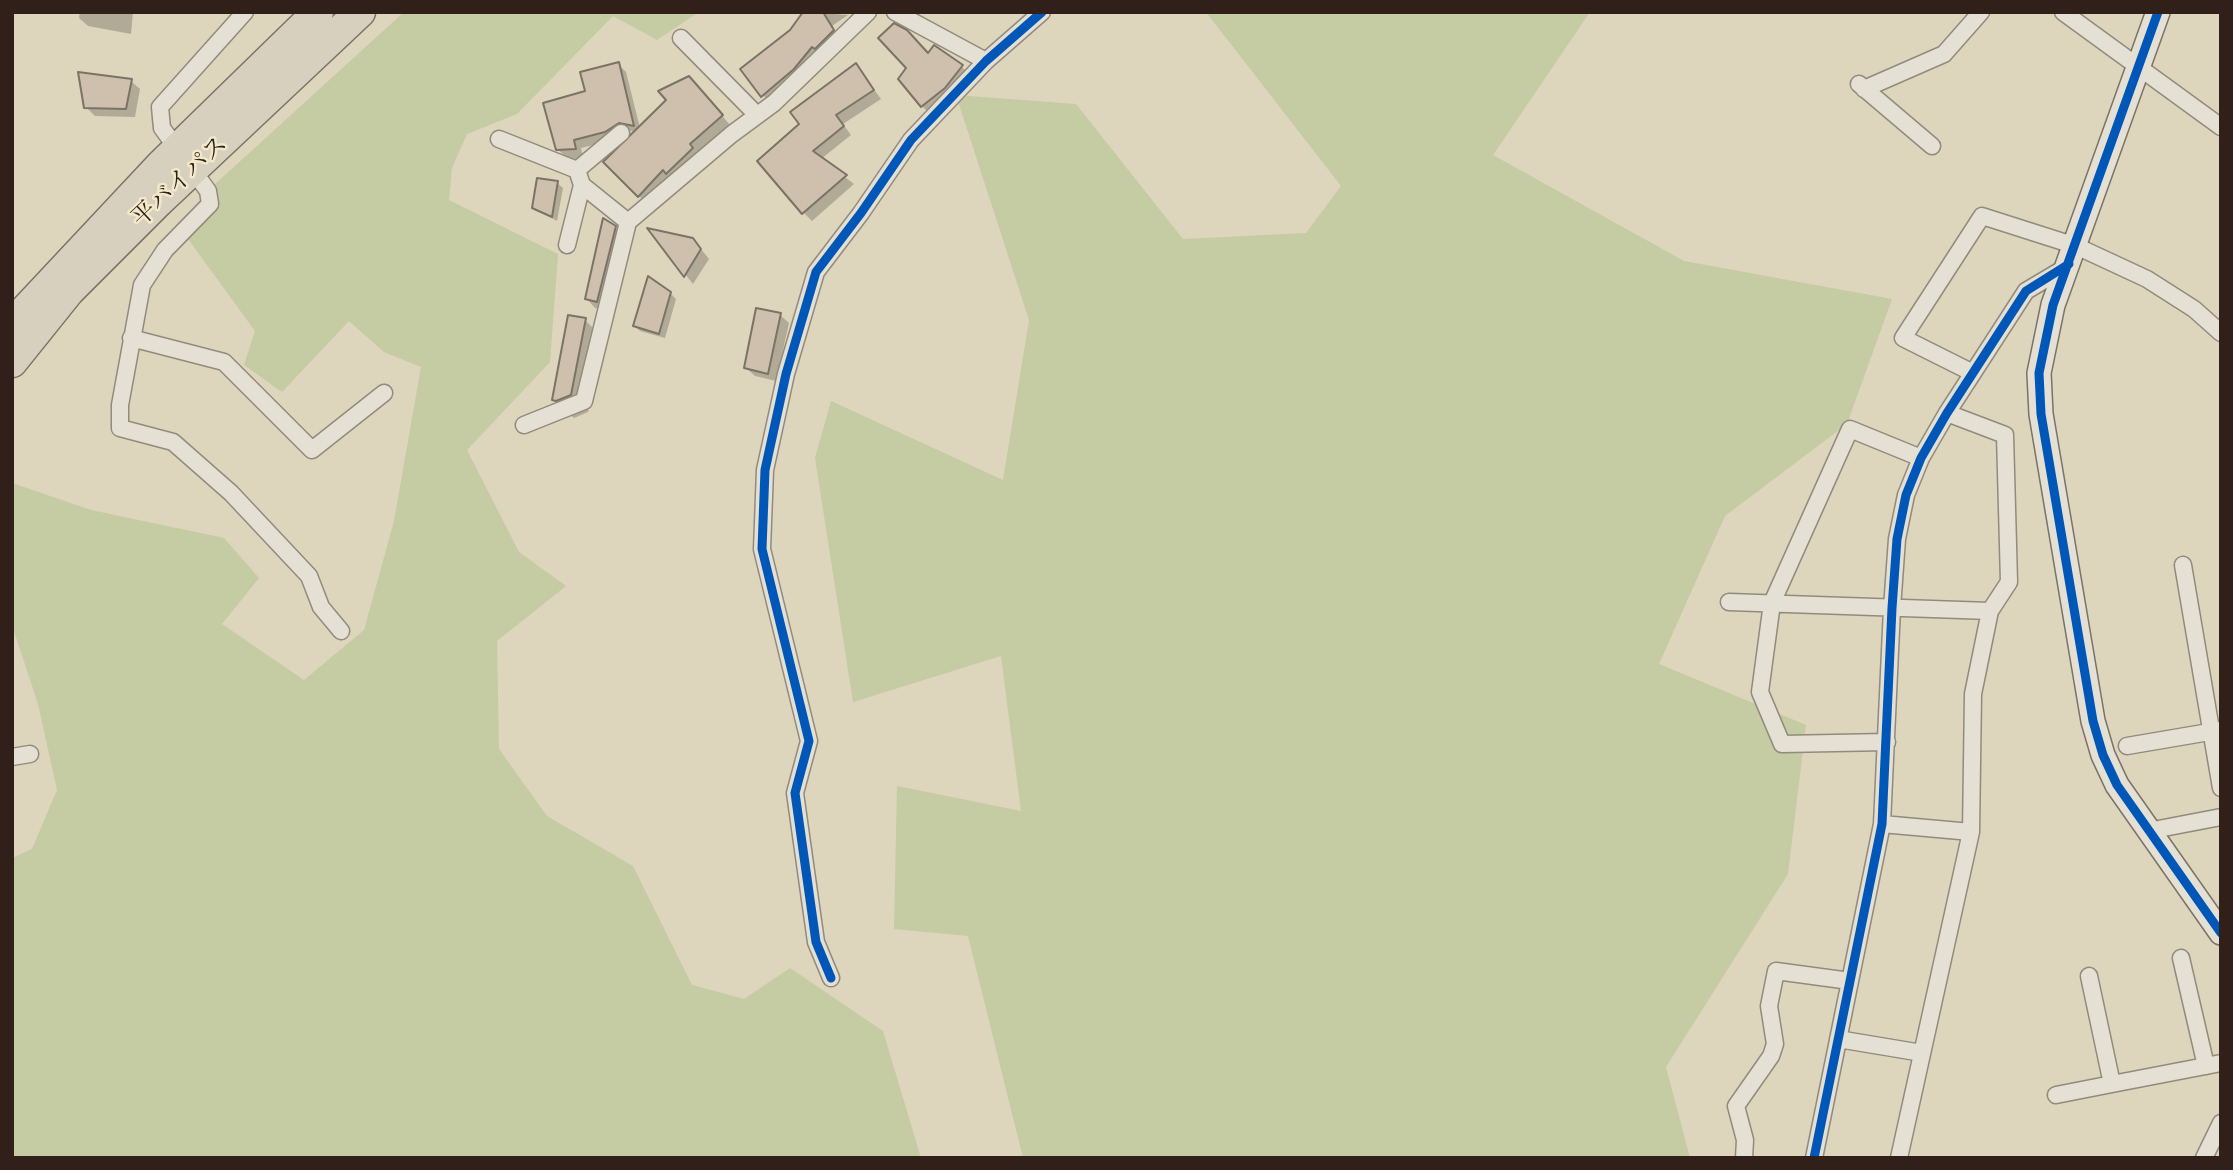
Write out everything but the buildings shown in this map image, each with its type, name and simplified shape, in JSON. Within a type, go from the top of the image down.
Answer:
[{"type":"highway","name":"平バイパス","points":[[12,362],[69,291],[158,202],[186,161],[318,12]]},
{"type":"highway","name":"平バイパス","points":[[12,324],[186,161],[360,12]]},
{"type":"street","points":[[245,12],[160,107],[162,128],[208,191],[210,204],[165,250],[142,285],[120,405],[120,429],[173,442],[232,493],[309,576],[321,607],[341,631]]},
{"type":"street","points":[[524,425],[584,401],[628,222],[757,115],[868,12]]},
{"type":"street","points":[[895,12],[986,61]]},
{"type":"street","points":[[831,978],[816,942],[795,793],[809,741],[762,549],[765,470],[786,374],[816,272],[861,214],[911,140],[986,61],[1042,12]]},
{"type":"street","points":[[1932,146],[1860,86],[1944,54],[1981,12]]},
{"type":"street","points":[[2063,12],[2221,127]]},
{"type":"street","points":[[2158,12],[2053,305],[2039,373],[2041,414],[2093,721],[2103,755],[2117,785],[2221,933]]},
{"type":"street","points":[[681,38],[757,115]]},
{"type":"street","points":[[567,245],[579,178],[621,133]]},
{"type":"street","points":[[499,139],[579,178],[628,222]]},
{"type":"street","points":[[1973,373],[1903,338],[1982,215],[2073,255],[2147,279],[2194,309],[2221,333]]},
{"type":"street","points":[[1814,1158],[1882,824],[1897,539],[1906,495],[1921,458],[1947,413],[2026,291],[2073,255]]},
{"type":"street","points":[[131,338],[224,362],[312,450],[384,393]]},
{"type":"street","points":[[1899,1158],[1971,832],[1973,694],[1990,611],[2010,582],[2004,435],[1947,413]]},
{"type":"street","points":[[1887,742],[1783,744],[1760,692],[1772,603],[1850,429],[1921,458]]},
{"type":"street","points":[[2183,565],[2216,730],[2221,788]]},
{"type":"street","points":[[1729,602],[1990,611]]},
{"type":"street","points":[[2127,746],[2216,730]]},
{"type":"street","points":[[12,757],[30,754]]},
{"type":"street","points":[[2148,831],[2221,817]]},
{"type":"street","points":[[1882,824],[1971,832]]},
{"type":"street","points":[[2056,1095],[2213,1064],[2180,958]]},
{"type":"street","points":[[1744,1158],[1745,1140],[1737,1106],[1771,1056],[1775,1044],[1769,1006],[1776,971],[1850,981]]},
{"type":"street","points":[[2089,976],[2112,1084]]},
{"type":"street","points":[[1838,1039],[1922,1053]]},
{"type":"street","points":[[2204,1158],[2221,1123]]},
{"type":"green space","points":[[404,12],[699,12],[657,40],[613,16],[517,114],[467,134],[452,168],[449,200],[558,254],[550,362],[467,450],[519,552],[566,586],[497,641],[499,749],[547,816],[633,866],[692,985],[744,999],[790,968],[883,1031],[921,1158],[12,1158],[12,858],[32,849],[57,790],[38,704],[12,625],[12,483],[91,510],[224,538],[259,578],[222,624],[304,680],[364,630],[394,521],[421,367],[384,352],[349,321],[282,392],[244,365],[255,331],[188,239],[216,208],[214,185]]},
{"type":"green space","points":[[1206,12],[1590,12],[1493,155],[1684,261],[1892,299],[1847,424],[1725,516],[1659,664],[1806,725],[1788,874],[1666,1067],[1690,1158],[1023,1158],[968,936],[894,929],[897,786],[1021,811],[1001,656],[853,702],[815,458],[831,401],[1003,480],[1029,320],[956,95],[1076,104],[1183,239],[1306,233],[1341,186]]},
{"type":"cycle path","points":[[831,978],[816,942],[795,793],[809,741],[762,549],[765,470],[786,374],[816,272],[911,140],[986,61],[1042,12]]},
{"type":"cycle path","points":[[2158,12],[2053,305],[2039,373],[2041,414],[2093,721],[2103,755],[2117,785],[2221,933]]},
{"type":"cycle path","points":[[1814,1158],[1882,824],[1897,539],[1906,495],[1921,458],[1947,413],[2026,291],[2069,264]]}]
